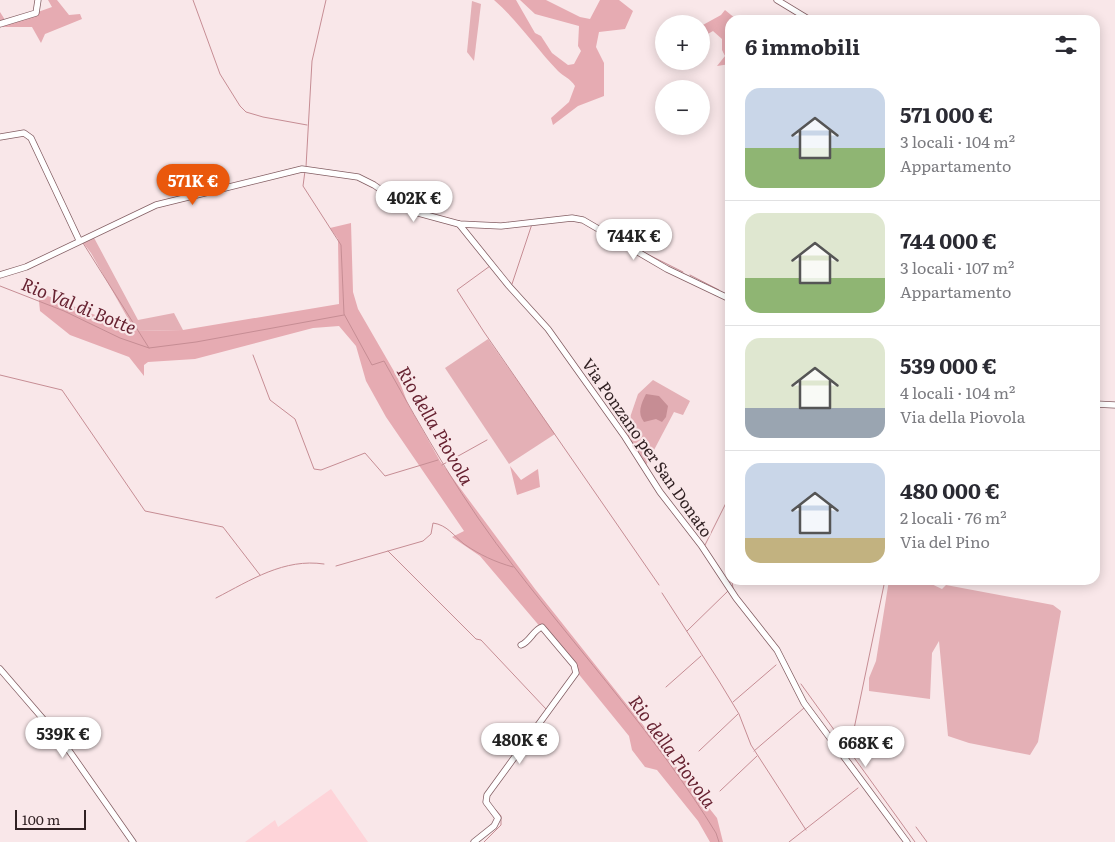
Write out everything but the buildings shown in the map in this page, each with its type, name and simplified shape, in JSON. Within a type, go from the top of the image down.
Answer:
[{"type":"street","points":[[0,24],[36,13],[38,0]]},
{"type":"street","points":[[777,0],[802,15]]},
{"type":"street","points":[[0,137],[24,133],[31,138],[82,239]]},
{"type":"street","points":[[0,275],[26,267],[156,205],[306,170],[358,177],[374,185],[411,211],[459,224],[501,226],[572,218],[583,220],[667,269],[725,297]]},
{"type":"street","name":"Via Ponzano per San Donato","points":[[459,224],[509,286],[548,329],[625,437],[660,492],[701,545],[725,581]]},
{"type":"street","points":[[1100,404],[1115,405]]},
{"type":"street","name":"Via Ponzano per San Donato","points":[[727,585],[776,650],[806,706],[906,842]]},
{"type":"street","points":[[474,842],[494,826],[498,818],[486,802],[486,795],[576,673],[574,665],[542,627],[526,643],[521,645]]},
{"type":"street","points":[[0,669],[64,742],[133,842]]},
{"type":"shaded area","points":[[48,0],[57,0],[69,15],[80,14],[82,19],[45,34],[41,43],[32,27],[0,27],[0,12],[7,23],[52,7]]},
{"type":"shaded area","points":[[494,0],[516,0],[535,33],[541,36],[552,53],[568,65],[574,64],[581,51],[578,46],[579,26],[535,14],[520,0],[546,0],[580,17],[590,19],[600,0],[619,0],[633,11],[625,29],[599,32],[596,47],[604,63],[604,96],[578,106],[553,125],[551,118],[569,102],[575,86],[558,71]]},
{"type":"shaded area","points":[[472,1],[481,4],[474,61],[467,52]]},
{"type":"shaded area","points":[[725,10],[731,15],[725,15],[725,56],[722,50],[722,39],[713,31],[710,33],[710,21],[721,15]]},
{"type":"shaded area","points":[[725,56],[725,65],[717,66]]},
{"type":"shaded area","points":[[351,223],[353,292],[358,309],[399,380],[408,404],[440,461],[535,589],[717,818],[723,842],[710,842],[698,821],[657,770],[645,767],[632,750],[629,736],[542,629],[480,556],[452,537],[464,531],[386,417],[366,381],[356,346],[339,326],[313,328],[195,359],[148,362],[144,365],[144,376],[129,357],[70,335],[40,311],[38,292],[135,331],[183,330],[339,304],[338,239],[330,228]]},
{"type":"shaded area","points":[[92,234],[138,320],[174,313],[183,330],[135,331],[91,253],[81,240]]},
{"type":"shaded area","points":[[488,339],[555,434],[509,464],[445,368]]},
{"type":"shaded area","points":[[653,380],[690,401],[683,415],[674,412],[644,469],[624,435],[638,394]]},
{"type":"shaded area","points":[[646,394],[659,396],[668,406],[666,417],[662,422],[656,419],[644,422],[642,419],[640,408]]},
{"type":"shaded area","points":[[510,466],[521,480],[538,469],[540,487],[517,495]]},
{"type":"shaded area","points":[[888,585],[934,585],[942,589],[946,585],[1053,605],[1061,611],[1038,742],[1030,755],[969,743],[948,736],[939,641],[932,653],[930,699],[869,691],[869,678],[876,661]]},
{"type":"shaded area","points":[[331,789],[368,842],[245,842],[275,820],[278,827]]},
{"type":"waterway","points":[[193,0],[220,74],[240,106],[246,112],[263,117],[307,125]]},
{"type":"waterway","points":[[306,167],[312,61],[326,0]]},
{"type":"waterway","name":"Rio della Piovola","points":[[30,134],[37,144]]},
{"type":"waterway","name":"Rio della Piovola","points":[[305,171],[303,186],[341,245],[344,314],[372,365],[384,361],[430,441],[496,544],[670,764],[716,833],[719,842]]},
{"type":"waterway","points":[[512,284],[532,224]]},
{"type":"waterway","points":[[603,228],[636,247]]},
{"type":"waterway","name":"Rio della Piovola","points":[[83,243],[149,348]]},
{"type":"waterway","points":[[643,252],[683,272]]},
{"type":"waterway","points":[[490,266],[457,290],[659,585]]},
{"type":"waterway","points":[[690,275],[719,290]]},
{"type":"waterway","name":"Rio della Piovola","points":[[0,286],[64,311],[120,338],[149,348],[196,342],[344,315]]},
{"type":"waterway","points":[[253,355],[270,400],[295,419],[314,469],[321,470],[365,453],[385,476],[438,460]]},
{"type":"waterway","points":[[0,375],[62,390],[145,511],[223,527],[260,575]]},
{"type":"waterway","points":[[442,465],[487,440]]},
{"type":"waterway","points":[[705,545],[725,505]]},
{"type":"waterway","points":[[336,566],[423,541],[431,534],[433,523],[446,528],[464,544],[482,555],[513,567]]},
{"type":"waterway","points":[[388,551],[476,639],[481,640],[546,709]]},
{"type":"waterway","points":[[216,598],[281,567],[309,563],[324,564]]},
{"type":"waterway","points":[[849,753],[884,585]]},
{"type":"waterway","points":[[687,631],[728,591]]},
{"type":"waterway","points":[[662,593],[719,681],[739,714],[751,745],[806,830]]},
{"type":"waterway","points":[[666,687],[701,656]]},
{"type":"waterway","points":[[733,702],[776,665]]},
{"type":"waterway","points":[[801,684],[915,842]]},
{"type":"waterway","points":[[754,751],[804,708]]},
{"type":"waterway","points":[[699,751],[738,714]]},
{"type":"waterway","points":[[720,791],[757,756]]},
{"type":"waterway","points":[[789,842],[858,788]]},
{"type":"waterway","points":[[484,842],[501,825],[501,816],[495,809]]},
{"type":"waterway","points":[[916,827],[927,842]]},
{"type":"water label","name":"Rio Val di Botte","points":[[79,305]]}]
